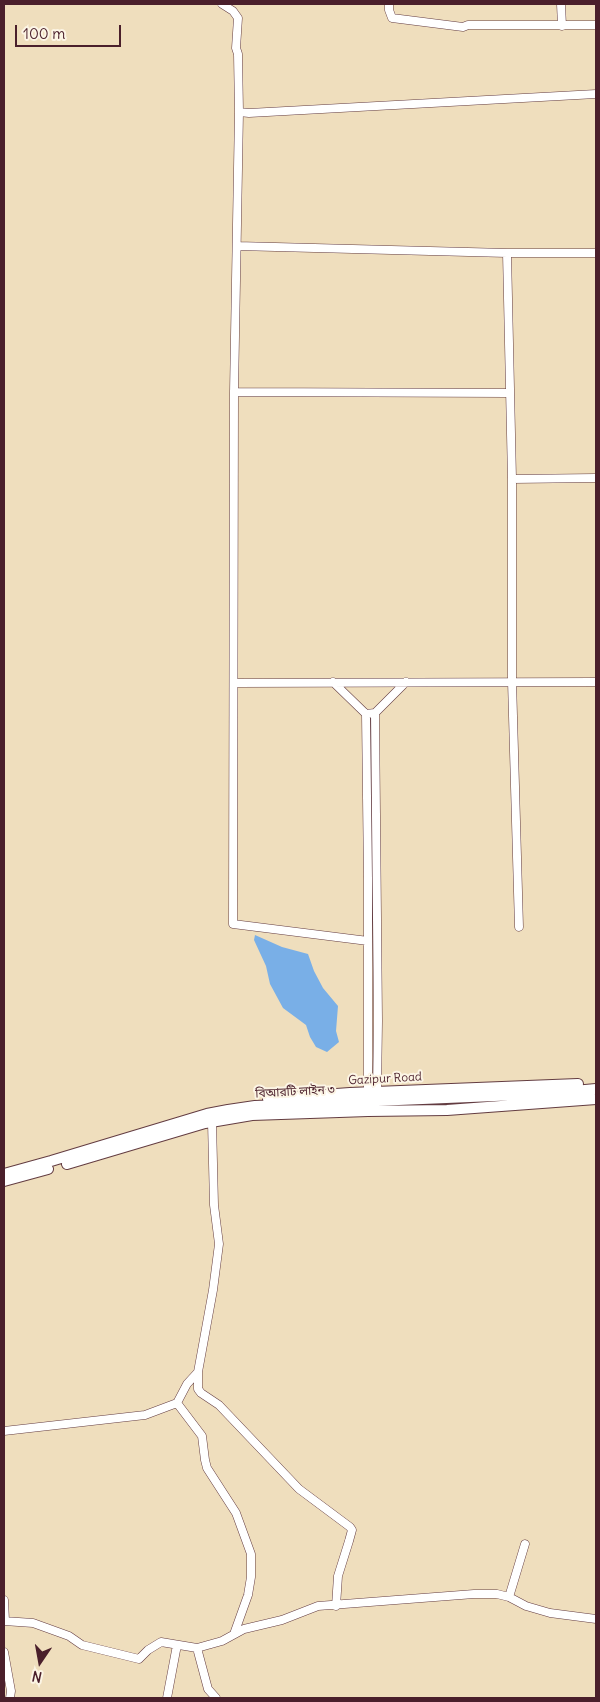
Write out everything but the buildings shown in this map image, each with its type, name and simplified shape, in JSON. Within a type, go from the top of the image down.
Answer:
[{"type":"main road","name":"Gazipur Road","points":[[4,1167],[48,1156],[204,1107],[240,1101],[372,1092],[596,1084]]},
{"type":"main road","name":"বিআরটি লাইন ৩","points":[[4,1174],[207,1114],[255,1106],[532,1094],[596,1089]]},
{"type":"main road","points":[[4,1181],[212,1122],[252,1115],[447,1110],[596,1099]]},
{"type":"street","points":[[222,4],[233,11],[238,18],[236,48],[238,54],[239,112],[234,392],[233,924],[368,941]]},
{"type":"street","points":[[390,4],[392,18],[463,26],[596,25]]},
{"type":"street","points":[[561,4],[562,26]]},
{"type":"street","points":[[239,112],[249,113],[596,94]]},
{"type":"street","points":[[237,246],[596,254]]},
{"type":"street","points":[[508,253],[512,479],[512,681],[519,927]]},
{"type":"street","points":[[234,392],[510,393]]},
{"type":"street","points":[[512,479],[596,478]]},
{"type":"street","points":[[333,682],[366,714],[375,714]]},
{"type":"street","points":[[372,1092],[378,1021],[375,714],[406,682]]},
{"type":"street","points":[[234,683],[596,682]]},
{"type":"street","points":[[366,714],[368,941],[372,1092]]},
{"type":"street","points":[[212,1122],[214,1205],[220,1244],[198,1372],[198,1389],[225,1411],[299,1489],[352,1530],[338,1576],[336,1606]]},
{"type":"street","points":[[4,1431],[146,1415],[177,1403],[187,1384],[198,1372]]},
{"type":"street","points":[[177,1403],[202,1436],[207,1468],[236,1513],[251,1554],[251,1577],[248,1594],[234,1634]]},
{"type":"street","points":[[509,1597],[525,1544]]},
{"type":"street","points":[[4,1600],[4,1621],[33,1622],[69,1636],[82,1645],[139,1660],[148,1650],[161,1642],[197,1648],[222,1641],[244,1629],[282,1620],[318,1606],[474,1594],[497,1594],[509,1597],[526,1606],[550,1613],[596,1619]]},
{"type":"street","points":[[167,1698],[177,1644]]},
{"type":"street","points":[[197,1648],[208,1689],[216,1698]]},
{"type":"street","points":[[4,1652],[11,1691],[10,1698]]},
{"type":"water","points":[[255,935],[282,947],[308,954],[323,988],[338,1006],[336,1031],[339,1042],[327,1052],[316,1047],[306,1025],[283,1008],[270,984],[266,966],[254,940]]}]
